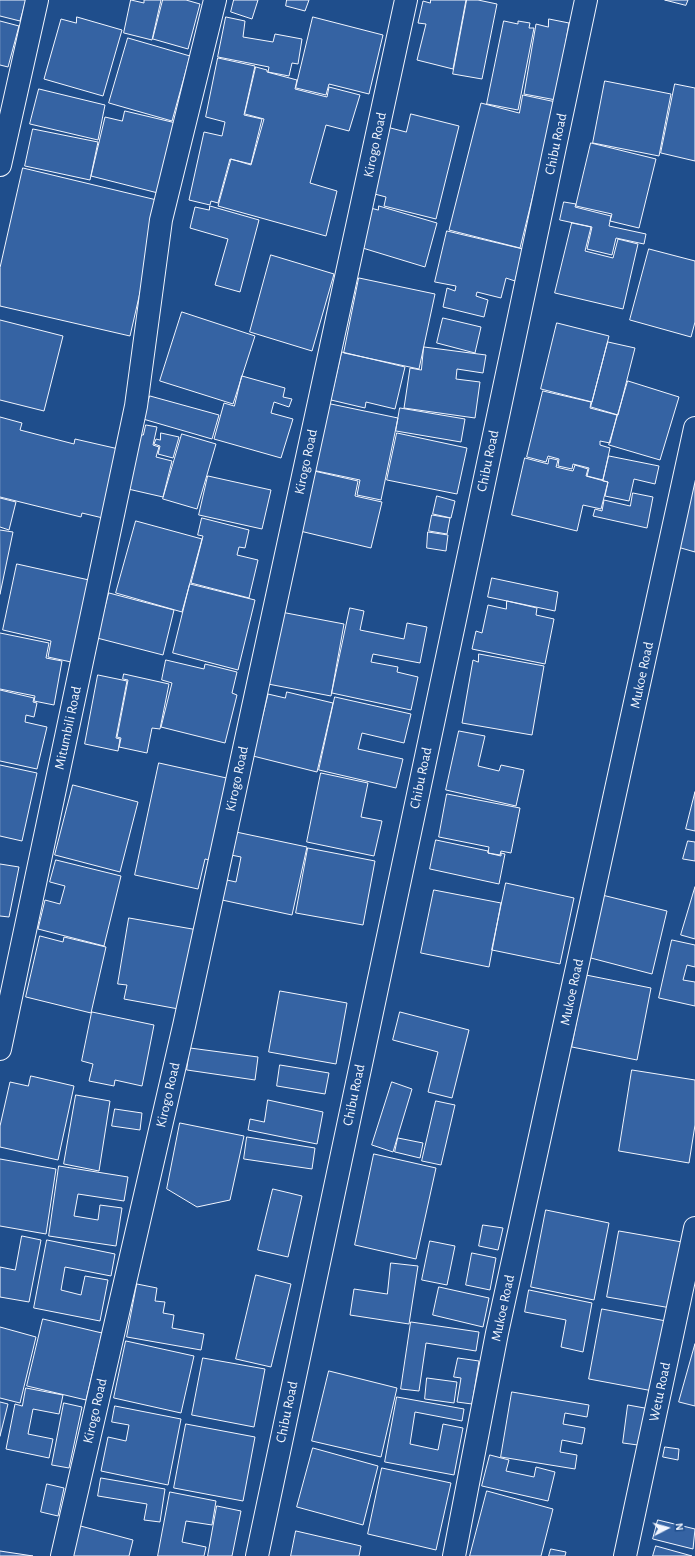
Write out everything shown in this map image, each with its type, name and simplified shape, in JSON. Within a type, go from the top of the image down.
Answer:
[{"type":"street","points":[[0,165],[37,0]]},
{"type":"street","name":"Mitumbili Road","points":[[0,1049],[136,406],[161,220],[216,0]]},
{"type":"street","name":"Kirogo Road","points":[[62,1556],[184,1026],[406,0]]},
{"type":"street","name":"Chibu Road","points":[[257,1556],[586,0]]},
{"type":"street","name":"Mukoe Road","points":[[454,1556],[497,1333],[695,428]]},
{"type":"street","name":"Wetu Road","points":[[625,1556],[695,1228]]},
{"type":"building","points":[[0,0],[26,0],[20,21],[0,16]]},
{"type":"building","points":[[131,0],[144,3],[144,0],[161,0],[152,40],[124,33]]},
{"type":"building","points":[[163,0],[186,0],[200,4],[188,49],[153,39]]},
{"type":"building","points":[[234,0],[258,0],[252,19],[231,12]]},
{"type":"building","points":[[287,0],[309,0],[305,11],[286,6]]},
{"type":"building","points":[[431,0],[466,0],[453,69],[417,60],[426,24],[418,23],[423,1],[430,3]]},
{"type":"building","points":[[467,0],[478,0],[497,4],[482,79],[453,74]]},
{"type":"building","points":[[665,0],[688,0],[686,5]]},
{"type":"building","points":[[77,17],[122,30],[103,96],[44,79],[61,19],[76,23]]},
{"type":"building","points":[[226,17],[245,21],[243,37],[273,42],[275,34],[302,39],[298,64],[292,63],[289,76],[268,72],[269,67],[218,57]]},
{"type":"building","points":[[313,17],[383,35],[369,94],[329,84],[326,95],[296,88]]},
{"type":"building","points":[[549,19],[569,23],[556,100],[524,94],[536,24],[548,27]]},
{"type":"building","points":[[0,21],[19,26],[8,67],[0,65]]},
{"type":"building","points":[[504,21],[518,24],[518,21],[530,23],[529,28],[534,28],[518,110],[487,104]]},
{"type":"building","points":[[128,38],[190,56],[172,121],[109,103]]},
{"type":"building","points":[[218,58],[255,66],[244,115],[262,119],[251,164],[230,159],[218,203],[211,201],[210,205],[189,200],[204,132],[222,136],[225,122],[206,117]]},
{"type":"building","points":[[256,67],[267,70],[267,72],[297,80],[295,89],[327,97],[329,87],[360,95],[349,131],[326,125],[310,183],[337,191],[326,236],[218,206],[231,159],[251,165],[264,119],[245,114]]},
{"type":"building","points":[[605,81],[671,94],[659,156],[593,143]]},
{"type":"building","points":[[675,84],[695,88],[695,161],[661,153]]},
{"type":"building","points":[[39,89],[105,105],[98,140],[30,124]]},
{"type":"building","points":[[523,95],[556,102],[520,248],[449,230],[481,103],[519,113]]},
{"type":"building","points":[[125,111],[176,123],[158,193],[91,176],[105,117],[122,121]]},
{"type":"building","points":[[411,114],[459,126],[436,219],[384,206],[386,197],[367,192],[383,126],[406,132]]},
{"type":"building","points":[[33,129],[98,142],[90,180],[25,166]]},
{"type":"building","points":[[591,143],[656,159],[639,228],[610,221],[612,214],[576,206]]},
{"type":"building","points":[[23,168],[161,201],[130,336],[0,306],[0,268]]},
{"type":"building","points":[[564,202],[576,204],[575,207],[611,216],[609,226],[646,234],[644,244],[616,238],[612,255],[587,249],[592,227],[560,220]]},
{"type":"building","points":[[210,206],[259,220],[240,292],[215,285],[228,239],[190,228],[195,207],[209,210]]},
{"type":"building","points":[[379,206],[437,223],[425,267],[356,246],[367,207],[378,210]]},
{"type":"building","points":[[572,223],[591,227],[585,251],[613,258],[618,239],[638,244],[623,309],[555,293]]},
{"type":"building","points":[[447,231],[523,249],[515,281],[506,278],[501,298],[477,292],[476,296],[488,300],[484,317],[443,307],[447,288],[455,291],[456,286],[435,282]]},
{"type":"building","points":[[649,249],[695,261],[695,322],[691,337],[630,320]]},
{"type":"building","points":[[271,255],[334,274],[312,351],[250,332]]},
{"type":"building","points":[[359,278],[435,294],[419,369],[344,353]]},
{"type":"building","points":[[182,312],[255,336],[233,404],[160,381]]},
{"type":"building","points":[[443,318],[481,327],[475,353],[437,343]]},
{"type":"building","points":[[0,320],[63,336],[44,411],[0,400]]},
{"type":"building","points":[[557,323],[609,336],[592,402],[541,389]]},
{"type":"building","points":[[608,342],[635,348],[618,415],[591,407]]},
{"type":"building","points":[[424,347],[486,355],[483,373],[457,369],[456,379],[480,382],[475,418],[404,408],[410,368],[421,370]]},
{"type":"building","points":[[342,352],[405,367],[395,409],[366,402],[365,408],[331,400]]},
{"type":"building","points":[[242,376],[285,388],[283,397],[292,399],[289,407],[274,402],[271,413],[293,419],[281,458],[214,439],[224,403],[234,406]]},
{"type":"building","points":[[628,381],[679,397],[660,460],[609,445]]},
{"type":"building","points":[[543,391],[591,402],[590,408],[617,415],[610,443],[600,441],[600,445],[610,448],[603,480],[587,476],[589,468],[573,464],[572,469],[558,466],[559,459],[548,456],[546,462],[527,457]]},
{"type":"building","points":[[150,396],[219,415],[212,439],[143,419]]},
{"type":"building","points":[[326,403],[398,418],[381,500],[357,495],[360,480],[312,470]]},
{"type":"building","points":[[400,408],[465,419],[461,442],[396,431]]},
{"type":"building","points":[[0,417],[22,423],[20,430],[74,444],[75,439],[123,450],[107,519],[82,513],[81,517],[0,497]]},
{"type":"building","points":[[146,425],[157,427],[153,445],[159,447],[156,457],[172,461],[163,497],[128,489],[141,435],[143,435]]},
{"type":"building","points":[[161,433],[179,437],[173,458],[158,454],[160,446],[154,444],[156,439],[160,440]]},
{"type":"building","points":[[397,433],[467,448],[457,494],[387,480]]},
{"type":"building","points":[[182,434],[216,444],[197,509],[163,499]]},
{"type":"building","points":[[609,456],[659,466],[655,484],[634,479],[629,501],[605,496],[608,482],[603,481]]},
{"type":"building","points":[[525,458],[548,464],[549,458],[558,460],[556,467],[573,471],[575,465],[588,469],[586,476],[608,482],[601,509],[583,505],[577,531],[512,515]]},
{"type":"building","points":[[314,471],[358,481],[355,496],[382,502],[371,548],[300,531]]},
{"type":"building","points":[[208,476],[271,490],[262,529],[199,515]]},
{"type":"building","points":[[694,484],[695,485],[695,552],[674,546]]},
{"type":"building","points":[[633,493],[653,497],[647,528],[593,516],[595,509],[602,511],[604,500],[630,506]]},
{"type":"building","points":[[437,496],[455,501],[451,518],[433,514]]},
{"type":"building","points":[[0,498],[16,502],[9,530],[0,527]]},
{"type":"building","points":[[432,515],[450,518],[447,534],[429,531]]},
{"type":"building","points":[[202,518],[249,530],[245,548],[239,547],[237,555],[258,560],[249,598],[191,583],[203,536],[198,535]]},
{"type":"building","points":[[136,521],[202,539],[182,612],[116,593]]},
{"type":"building","points":[[0,530],[13,532],[0,594]]},
{"type":"building","points":[[428,532],[448,535],[446,551],[427,548]]},
{"type":"building","points":[[17,564],[89,580],[71,662],[48,657],[51,641],[3,630]]},
{"type":"building","points":[[492,578],[558,592],[555,611],[488,597]]},
{"type":"building","points":[[190,584],[255,600],[238,670],[173,653]]},
{"type":"building","points":[[109,593],[174,610],[163,655],[97,638]]},
{"type":"building","points":[[507,601],[537,608],[536,615],[554,619],[545,664],[472,649],[476,631],[482,633],[488,605],[506,609]]},
{"type":"building","points":[[350,608],[364,611],[360,630],[404,639],[407,623],[427,627],[420,663],[373,654],[371,662],[398,667],[397,672],[418,677],[411,710],[332,693]]},
{"type":"building","points":[[281,612],[344,624],[331,696],[268,684]]},
{"type":"building","points":[[0,633],[49,643],[46,658],[62,661],[54,705],[34,701],[35,696],[0,689]]},
{"type":"building","points":[[479,654],[544,666],[532,735],[462,723],[473,660],[478,662]]},
{"type":"building","points":[[166,660],[204,669],[205,664],[237,672],[232,693],[237,695],[225,743],[161,727],[172,683],[162,680]]},
{"type":"building","points":[[124,674],[169,684],[160,729],[152,728],[147,753],[119,747],[121,738],[117,737],[128,680],[123,679]]},
{"type":"building","points":[[98,675],[127,681],[116,738],[120,739],[118,751],[85,744]]},
{"type":"building","points":[[0,690],[34,698],[33,702],[37,703],[34,717],[26,715],[25,722],[47,727],[37,769],[0,761]]},
{"type":"building","points":[[287,692],[333,703],[317,772],[253,756],[268,694],[285,698]]},
{"type":"building","points":[[335,697],[411,714],[404,743],[362,733],[358,749],[403,759],[396,788],[319,770]]},
{"type":"building","points":[[459,731],[485,736],[478,766],[499,771],[501,765],[524,770],[516,806],[446,790]]},
{"type":"building","points":[[159,763],[231,779],[213,861],[205,859],[198,889],[135,875]]},
{"type":"building","points":[[0,765],[37,773],[22,841],[0,836]]},
{"type":"building","points":[[321,773],[368,783],[361,817],[382,821],[374,856],[307,842]]},
{"type":"building","points":[[73,785],[138,802],[120,872],[55,855]]},
{"type":"building","points":[[695,792],[695,831],[686,829]]},
{"type":"building","points":[[447,794],[520,808],[511,853],[501,851],[500,855],[488,853],[489,847],[439,837]]},
{"type":"building","points":[[236,832],[307,847],[292,915],[222,900],[227,880],[236,882],[241,857],[231,855]]},
{"type":"building","points":[[436,840],[488,851],[488,853],[501,856],[501,853],[505,854],[499,884],[430,869]]},
{"type":"building","points":[[688,841],[695,842],[695,861],[683,859]]},
{"type":"building","points":[[308,848],[375,861],[363,925],[296,913]]},
{"type":"building","points":[[56,860],[121,876],[104,946],[38,929],[45,900],[60,904],[65,886],[50,882]]},
{"type":"building","points":[[0,864],[19,867],[9,917],[0,916]]},
{"type":"building","points":[[506,883],[574,898],[560,964],[492,950]]},
{"type":"building","points":[[695,887],[695,939],[681,935]]},
{"type":"building","points":[[434,890],[501,903],[489,967],[421,953]]},
{"type":"building","points":[[602,895],[667,911],[652,974],[587,957]]},
{"type":"building","points":[[129,918],[198,930],[184,1010],[124,999],[127,985],[118,984]]},
{"type":"building","points":[[40,936],[63,942],[64,937],[106,947],[91,1013],[26,997]]},
{"type":"building","points":[[672,940],[695,945],[695,967],[687,965],[683,980],[695,982],[695,1006],[659,998]]},
{"type":"building","points":[[586,975],[651,988],[637,1060],[572,1047]]},
{"type":"building","points":[[280,991],[347,1003],[336,1064],[269,1052]]},
{"type":"building","points":[[92,1012],[154,1025],[142,1086],[115,1080],[114,1086],[89,1081],[93,1064],[82,1061]]},
{"type":"building","points":[[400,1012],[469,1030],[452,1098],[428,1092],[438,1052],[393,1040]]},
{"type":"building","points":[[190,1048],[258,1057],[255,1080],[187,1070]]},
{"type":"building","points":[[280,1065],[329,1073],[325,1094],[277,1086]]},
{"type":"building","points":[[632,1070],[695,1080],[695,1125],[689,1163],[619,1151]]},
{"type":"building","points":[[31,1076],[74,1086],[58,1160],[0,1147],[0,1126],[10,1082],[28,1086]]},
{"type":"building","points":[[392,1082],[412,1089],[393,1152],[372,1145]]},
{"type":"building","points":[[76,1095],[110,1101],[99,1171],[64,1164]]},
{"type":"building","points":[[268,1100],[323,1112],[317,1144],[248,1130],[250,1119],[264,1122]]},
{"type":"building","points":[[436,1101],[455,1105],[441,1165],[422,1161]]},
{"type":"building","points":[[115,1109],[142,1113],[140,1130],[112,1126]]},
{"type":"building","points":[[180,1123],[244,1136],[230,1200],[197,1207],[167,1189]]},
{"type":"building","points":[[247,1137],[315,1148],[312,1169],[244,1159]]},
{"type":"building","points":[[398,1138],[423,1143],[420,1158],[395,1152]]},
{"type":"building","points":[[374,1154],[436,1168],[416,1259],[355,1245]]},
{"type":"building","points":[[0,1159],[56,1169],[46,1234],[0,1226]]},
{"type":"building","points":[[59,1166],[128,1177],[124,1201],[78,1194],[74,1216],[98,1220],[100,1205],[122,1208],[116,1246],[49,1236]]},
{"type":"building","points":[[273,1189],[302,1196],[288,1257],[258,1250]]},
{"type":"building","points":[[546,1210],[609,1223],[594,1300],[531,1287]]},
{"type":"building","points":[[483,1225],[503,1228],[498,1250],[479,1246]]},
{"type":"building","points":[[619,1231],[682,1242],[671,1308],[607,1297]]},
{"type":"building","points":[[22,1236],[41,1240],[29,1302],[0,1297],[0,1267],[15,1270]]},
{"type":"building","points":[[47,1240],[115,1254],[111,1276],[65,1267],[61,1290],[81,1295],[85,1276],[108,1280],[100,1321],[34,1308]]},
{"type":"building","points":[[430,1241],[455,1246],[447,1285],[422,1280]]},
{"type":"building","points":[[472,1253],[496,1258],[490,1290],[466,1285]]},
{"type":"building","points":[[391,1263],[418,1266],[409,1324],[350,1315],[354,1289],[387,1294]]},
{"type":"building","points":[[256,1275],[291,1284],[271,1367],[236,1359]]},
{"type":"building","points":[[137,1284],[157,1288],[155,1301],[165,1302],[163,1313],[174,1315],[172,1328],[204,1334],[201,1350],[127,1337]]},
{"type":"building","points":[[439,1287],[489,1298],[483,1327],[433,1315]]},
{"type":"building","points":[[529,1290],[592,1303],[583,1352],[561,1347],[566,1320],[525,1312]]},
{"type":"building","points":[[602,1309],[666,1321],[653,1391],[589,1379]]},
{"type":"building","points":[[43,1319],[102,1333],[86,1400],[27,1386]]},
{"type":"building","points":[[411,1322],[479,1332],[476,1351],[426,1343],[419,1391],[401,1389]]},
{"type":"building","points":[[0,1327],[36,1337],[20,1403],[0,1398]]},
{"type":"building","points":[[126,1341],[194,1356],[181,1413],[114,1398]]},
{"type":"building","points":[[695,1344],[695,1406],[679,1402]]},
{"type":"building","points":[[203,1358],[265,1369],[254,1427],[192,1415]]},
{"type":"building","points":[[458,1358],[479,1361],[472,1404],[457,1402],[461,1378],[454,1377]]},
{"type":"building","points":[[329,1371],[397,1388],[381,1457],[312,1441]]},
{"type":"building","points":[[427,1378],[457,1382],[454,1403],[425,1399]]},
{"type":"building","points":[[26,1388],[63,1395],[59,1414],[33,1409],[28,1434],[53,1439],[49,1458],[6,1449],[15,1404],[22,1406]]},
{"type":"building","points":[[512,1392],[589,1405],[587,1417],[565,1413],[563,1424],[585,1428],[582,1444],[562,1440],[560,1452],[577,1455],[575,1469],[501,1457]]},
{"type":"building","points":[[397,1397],[464,1409],[462,1421],[415,1412],[410,1444],[438,1450],[443,1424],[463,1428],[454,1475],[385,1462]]},
{"type":"building","points":[[0,1402],[8,1404],[0,1436]]},
{"type":"building","points":[[64,1403],[82,1407],[69,1468],[52,1465]]},
{"type":"building","points":[[628,1405],[650,1409],[645,1446],[623,1443]]},
{"type":"building","points":[[115,1406],[181,1419],[168,1485],[101,1471],[108,1437],[126,1441],[129,1425],[112,1422]]},
{"type":"building","points":[[186,1424],[255,1437],[243,1501],[174,1488]]},
{"type":"building","points":[[665,1447],[679,1449],[678,1460],[663,1457]]},
{"type":"building","points":[[313,1448],[378,1466],[363,1525],[297,1507]]},
{"type":"building","points":[[490,1455],[509,1460],[506,1471],[534,1477],[536,1467],[555,1472],[548,1501],[482,1486]]},
{"type":"building","points":[[382,1468],[451,1483],[436,1550],[368,1534]]},
{"type":"building","points":[[101,1478],[165,1489],[160,1522],[144,1520],[147,1504],[98,1496]]},
{"type":"building","points":[[47,1484],[64,1488],[58,1516],[41,1512]]},
{"type":"building","points":[[487,1491],[553,1509],[541,1556],[470,1556]]},
{"type":"building","points":[[170,1492],[216,1501],[212,1525],[186,1521],[182,1542],[206,1547],[204,1556],[158,1556]]},
{"type":"building","points":[[217,1506],[241,1511],[232,1556],[208,1556]]},
{"type":"building","points":[[658,1520],[695,1529],[693,1549],[653,1539]]},
{"type":"building","points":[[73,1524],[133,1540],[129,1556],[66,1556]]},
{"type":"building","points":[[296,1531],[361,1546],[359,1556],[291,1556]]},
{"type":"building","points":[[656,1546],[692,1556],[653,1556]]},
{"type":"building","points":[[551,1549],[566,1552],[565,1556],[549,1556]]},
{"type":"building","points":[[0,1551],[33,1556],[0,1556]]}]
